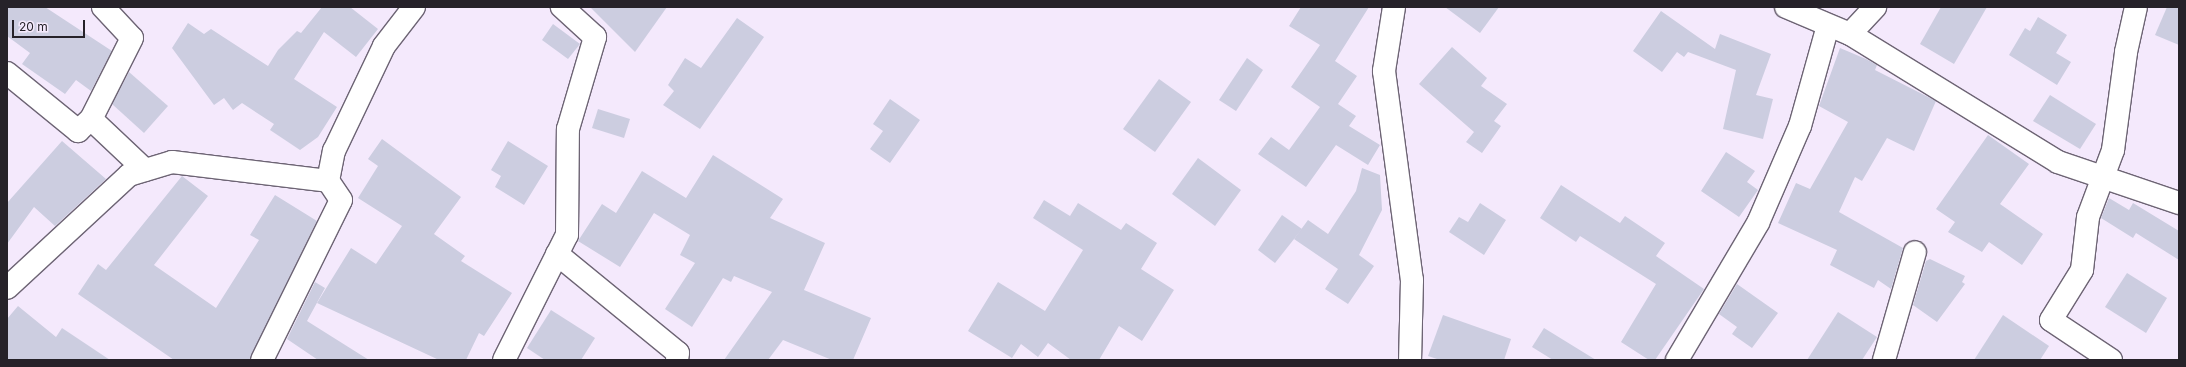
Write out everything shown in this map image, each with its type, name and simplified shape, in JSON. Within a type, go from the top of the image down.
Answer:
[{"type":"street","points":[[7,73],[78,131],[91,120],[132,38],[102,7]]},
{"type":"street","points":[[262,360],[341,200],[328,182],[334,151],[384,46],[414,7]]},
{"type":"street","points":[[504,360],[567,235],[568,129],[595,36],[562,7]]},
{"type":"street","points":[[1394,7],[1384,71],[1412,280],[1410,360]]},
{"type":"street","points":[[1786,7],[1850,34],[2058,162],[2101,178],[2179,203]]},
{"type":"street","points":[[1850,34],[1875,7]]},
{"type":"street","points":[[2111,360],[2051,320],[2082,270],[2088,217],[2101,178],[2113,150],[2126,52],[2136,7]]},
{"type":"street","points":[[1678,360],[1758,223],[1800,126],[1828,26]]},
{"type":"street","points":[[91,120],[145,170]]},
{"type":"street","points":[[7,288],[129,175],[172,162],[328,182]]},
{"type":"street","points":[[1884,360],[1914,252]]},
{"type":"street","points":[[557,254],[678,353],[677,360]]},
{"type":"building","points":[[7,7],[45,7],[112,51],[91,91],[76,80],[65,94],[22,64],[30,53],[7,36]]},
{"type":"building","points":[[322,7],[350,7],[378,29],[356,57],[324,32],[294,79],[337,107],[318,137],[300,150],[270,130],[274,124],[242,103],[233,110],[224,98],[214,105],[172,48],[188,23],[204,34],[211,29],[268,66],[278,50],[297,31],[301,33]]},
{"type":"building","points":[[590,7],[667,7],[635,52]]},
{"type":"building","points":[[1301,7],[1369,7],[1335,61],[1357,76],[1338,104],[1356,116],[1349,126],[1380,145],[1368,165],[1336,145],[1306,187],[1258,154],[1271,137],[1289,150],[1320,107],[1291,87],[1320,45],[1289,26]]},
{"type":"building","points":[[1445,7],[1499,7],[1480,33]]},
{"type":"building","points":[[1941,7],[1987,7],[1954,64],[1920,44]]},
{"type":"building","points":[[2167,7],[2179,7],[2179,45],[2155,35]]},
{"type":"building","points":[[1661,11],[1715,49],[1720,34],[1771,54],[1756,95],[1773,99],[1763,139],[1723,129],[1736,70],[1688,52],[1684,57],[1677,52],[1662,72],[1633,51]]},
{"type":"building","points":[[2038,17],[2067,35],[2056,53],[2071,62],[2057,85],[2009,55],[2025,28],[2030,31]]},
{"type":"building","points":[[737,18],[764,37],[700,129],[663,105],[674,91],[668,85],[685,58],[701,68]]},
{"type":"building","points":[[553,24],[580,44],[568,59],[542,40]]},
{"type":"building","points":[[1452,47],[1487,78],[1481,86],[1507,104],[1494,121],[1501,126],[1482,153],[1466,142],[1474,132],[1419,84]]},
{"type":"building","points":[[1840,48],[1877,65],[1875,70],[1936,101],[1914,151],[1887,138],[1862,181],[1855,177],[1839,212],[1903,248],[1891,289],[1878,280],[1874,288],[1830,265],[1837,250],[1778,223],[1796,183],[1810,189],[1848,122],[1819,106]]},
{"type":"building","points":[[1247,58],[1263,70],[1236,111],[1219,100]]},
{"type":"building","points":[[129,72],[168,106],[144,133],[112,104]]},
{"type":"building","points":[[1159,79],[1191,102],[1155,152],[1123,129]]},
{"type":"building","points":[[2050,95],[2096,124],[2080,149],[2033,121]]},
{"type":"building","points":[[890,99],[920,120],[890,163],[870,149],[883,131],[873,124]]},
{"type":"building","points":[[598,109],[630,119],[624,138],[592,128]]},
{"type":"building","points":[[1988,135],[2029,164],[2000,204],[2043,234],[2022,265],[1989,242],[1982,252],[1948,232],[1955,222],[1936,209]]},
{"type":"building","points":[[382,139],[461,197],[434,234],[465,256],[461,261],[512,293],[484,336],[479,333],[466,360],[439,360],[317,303],[351,248],[376,264],[402,226],[358,198],[378,166],[368,159]]},
{"type":"building","points":[[62,141],[106,179],[55,226],[34,207],[7,244],[7,203]]},
{"type":"building","points":[[508,141],[548,166],[524,205],[495,187],[501,176],[491,170]]},
{"type":"building","points":[[1726,152],[1755,171],[1747,182],[1758,190],[1739,217],[1701,191]]},
{"type":"building","points":[[713,155],[783,199],[770,218],[825,243],[804,290],[871,318],[853,360],[832,360],[783,340],[768,360],[724,360],[772,292],[734,276],[731,282],[723,278],[692,327],[665,309],[695,263],[680,255],[690,235],[654,213],[620,267],[578,241],[602,204],[616,213],[642,171],[686,198]]},
{"type":"building","points":[[1198,158],[1241,190],[1215,226],[1172,194]]},
{"type":"building","points":[[1362,168],[1380,175],[1382,210],[1359,255],[1374,266],[1348,304],[1325,289],[1338,269],[1294,239],[1308,220],[1328,234],[1356,191]]},
{"type":"building","points":[[182,176],[208,196],[154,265],[216,308],[259,240],[250,235],[275,195],[317,221],[250,360],[174,360],[78,294],[98,264],[106,270]]},
{"type":"building","points":[[1561,185],[1620,223],[1625,216],[1665,243],[1656,256],[1704,289],[1655,360],[1649,360],[1621,342],[1656,284],[1580,236],[1576,242],[1540,218]]},
{"type":"building","points":[[2109,198],[2129,210],[2133,203],[2179,231],[2179,260],[2136,233],[2133,238],[2101,218]]},
{"type":"building","points":[[1044,200],[1070,216],[1078,203],[1121,230],[1126,223],[1157,243],[1141,269],[1174,290],[1142,341],[1119,326],[1099,360],[1071,360],[1048,343],[1038,357],[1021,344],[1012,358],[968,331],[998,282],[1045,311],[1083,250],[1033,218]]},
{"type":"building","points":[[1480,203],[1506,220],[1484,255],[1449,232],[1459,217],[1468,222]]},
{"type":"building","points":[[1282,215],[1302,229],[1275,263],[1258,250]]},
{"type":"building","points":[[1930,259],[1965,276],[1962,282],[1965,284],[1937,322],[1913,305],[1926,261]]},
{"type":"building","points":[[2127,273],[2167,298],[2146,333],[2105,307]]},
{"type":"building","points":[[315,282],[325,288],[307,321],[369,360],[318,360],[287,339]]},
{"type":"building","points":[[1737,284],[1778,313],[1752,348],[1732,334],[1737,327],[1719,314]]},
{"type":"building","points":[[18,306],[56,337],[62,328],[110,360],[7,360],[7,319]]},
{"type":"building","points":[[551,310],[595,338],[581,360],[545,360],[527,348]]},
{"type":"building","points":[[1838,312],[1877,337],[1862,360],[1807,360]]},
{"type":"building","points":[[1443,315],[1511,339],[1504,360],[1440,360],[1428,356]]},
{"type":"building","points":[[2003,315],[2049,346],[2040,360],[1974,360]]},
{"type":"building","points":[[1544,328],[1596,360],[1553,360],[1532,347]]}]
